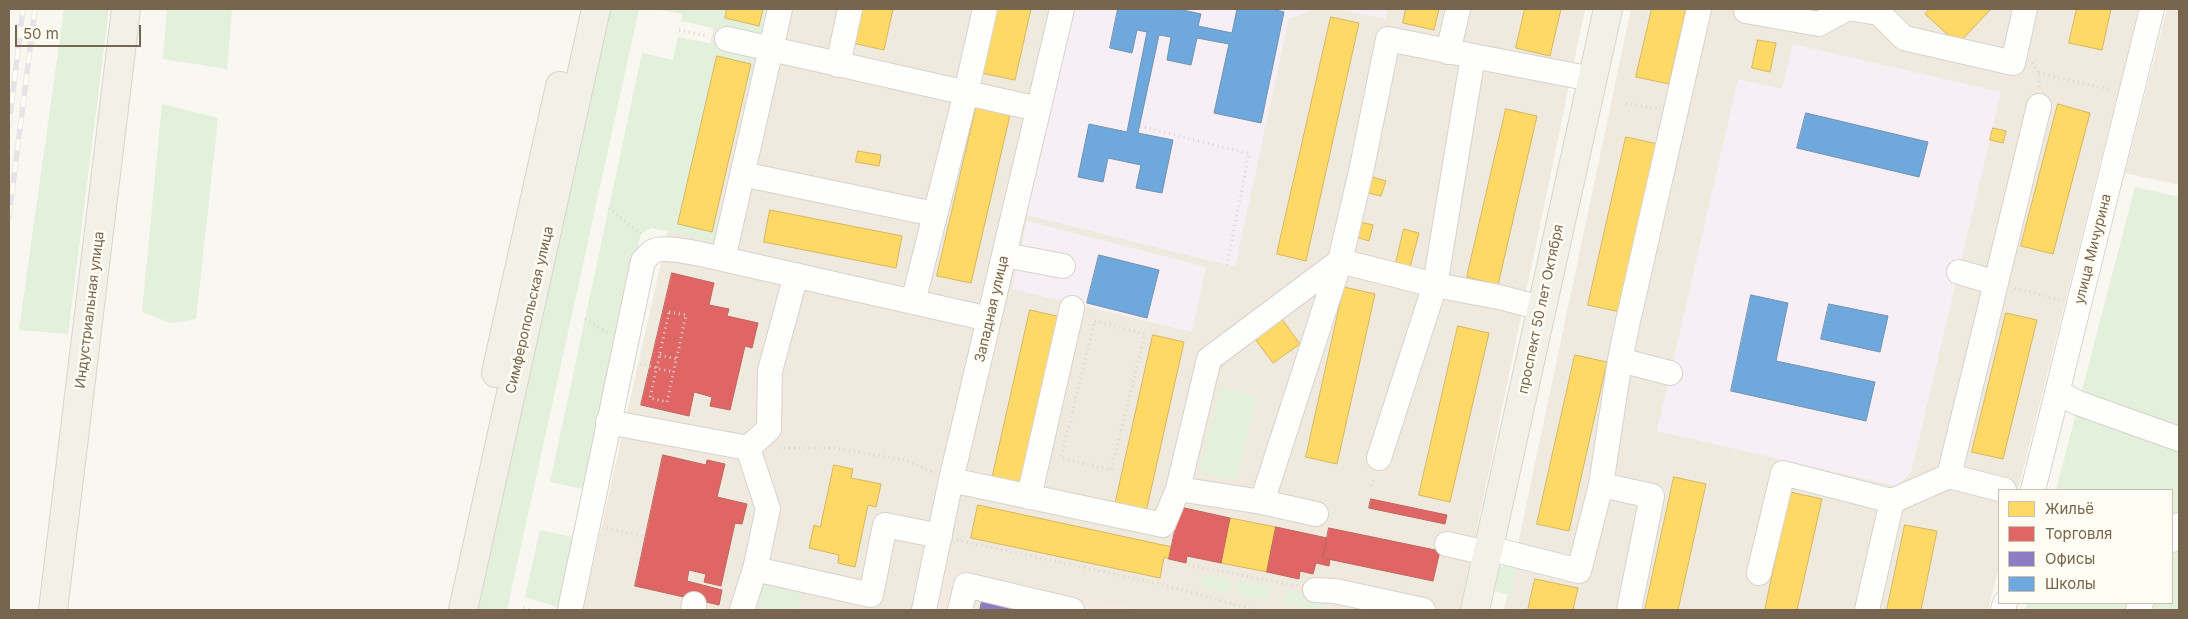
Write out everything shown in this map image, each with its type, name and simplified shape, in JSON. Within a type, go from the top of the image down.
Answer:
[{"type":"main road","name":"Индустриальная улица","points":[[53,610],[126,9]]},
{"type":"main road","name":"Симферопольская улица","points":[[444,610],[577,9]]},
{"type":"main road","name":"Симферопольская улица","points":[[463,610],[596,9]]},
{"type":"main road","name":"проспект 50 лет Октября","points":[[1475,610],[1608,9]]},
{"type":"street","points":[[723,259],[780,9]]},
{"type":"street","points":[[838,65],[850,9]]},
{"type":"street","points":[[913,302],[966,93],[985,9]]},
{"type":"street","name":"Западная улица","points":[[924,610],[940,536],[946,479],[990,319],[1062,9]]},
{"type":"street","points":[[1448,52],[1458,9]]},
{"type":"street","points":[[1447,544],[1579,571],[1601,485],[1620,360],[1699,9]]},
{"type":"street","points":[[1746,9],[1746,11],[1819,24],[1846,9]]},
{"type":"street","points":[[1853,9],[1881,11],[1904,38],[2013,63],[2025,9]]},
{"type":"street","name":"улица Мичурина","points":[[2033,489],[2152,9]]},
{"type":"street","points":[[727,39],[1038,109]]},
{"type":"street","points":[[1262,502],[1340,261],[1362,167],[1388,39],[1592,79]]},
{"type":"street","points":[[1379,458],[1435,285],[1473,56]]},
{"type":"street","points":[[1949,476],[2039,106]]},
{"type":"street","points":[[742,174],[934,214]]},
{"type":"street","points":[[615,424],[647,366],[663,250]]},
{"type":"street","points":[[570,610],[589,516],[615,424],[643,261],[652,252],[663,250],[723,259],[990,319]]},
{"type":"street","points":[[1005,255],[1062,266]]},
{"type":"street","points":[[1340,261],[1435,285],[1499,297],[1541,308]]},
{"type":"street","points":[[946,479],[1162,525],[1178,488],[1209,359],[1340,261]]},
{"type":"street","points":[[1959,272],[1996,283]]},
{"type":"street","points":[[748,448],[768,429],[770,371],[796,275]]},
{"type":"street","points":[[1029,497],[1072,308]]},
{"type":"street","points":[[1620,360],[1670,374]]},
{"type":"street","points":[[2057,392],[2078,403],[2179,439]]},
{"type":"street","points":[[615,424],[748,448]]},
{"type":"street","points":[[748,448],[768,508],[749,603]]},
{"type":"street","points":[[1759,573],[1783,473],[1892,501],[1949,476],[2000,489]]},
{"type":"street","points":[[1601,485],[1652,496],[1629,610]]},
{"type":"street","points":[[1178,488],[1262,502],[1316,514]]},
{"type":"street","points":[[1867,610],[1892,501]]},
{"type":"street","points":[[755,569],[871,595],[885,525],[940,536]]},
{"type":"street","points":[[2173,538],[2179,525]]},
{"type":"street","points":[[960,610],[966,585],[1072,610]]},
{"type":"street","points":[[1315,590],[1335,591],[1423,610]]},
{"type":"path","points":[[679,30],[727,39]]},
{"type":"path","points":[[2039,73],[2115,91]]},
{"type":"path","points":[[1626,103],[1676,113]]},
{"type":"path","points":[[1140,126],[1249,154],[1226,269]]},
{"type":"path","points":[[609,208],[663,250]]},
{"type":"path","points":[[1996,283],[2060,300]]},
{"type":"path","points":[[669,312],[686,315],[667,402],[650,398],[647,366],[660,356],[669,312]]},
{"type":"path","points":[[1095,321],[1145,334],[1111,470],[1061,458],[1095,321]]},
{"type":"path","points":[[660,356],[676,359]]},
{"type":"path","points":[[647,366],[673,372]]},
{"type":"path","points":[[748,448],[833,448],[904,460],[946,479]]},
{"type":"path","points":[[589,516],[603,526],[646,537]]},
{"type":"path","points":[[940,536],[1161,584],[1255,610]]},
{"type":"path","points":[[1188,565],[1315,590]]},
{"type":"path","points":[[1232,610],[1234,605]]},
{"type":"path","points":[[522,608],[530,610]]},
{"type":"shaded area","points":[[718,9],[1049,9],[917,610],[583,609]]},
{"type":"shaded area","points":[[1069,9],[1585,9],[1460,610],[931,610]]},
{"type":"shaded area","points":[[1073,9],[1118,9],[1110,48],[1132,53],[1137,30],[1147,32],[1127,132],[1089,124],[1078,177],[1103,182],[1108,158],[1141,165],[1137,188],[1162,193],[1173,141],[1138,133],[1159,35],[1171,37],[1167,60],[1191,65],[1197,38],[1229,44],[1215,113],[1261,123],[1284,12],[1271,9],[1318,9],[1289,19],[1235,267],[1023,214]]},
{"type":"shaded area","points":[[1178,9],[1237,9],[1232,33],[1198,26],[1201,14]]},
{"type":"shaded area","points":[[1338,9],[1388,9],[1386,19]]},
{"type":"shaded area","points":[[1631,9],[2139,9],[2018,489],[1998,489],[1998,570],[1988,610],[1504,610]]},
{"type":"shaded area","points":[[2167,9],[2179,9],[2179,185],[2125,173]]},
{"type":"shaded area","points":[[1793,44],[2001,92],[1911,473],[1896,486],[1657,431],[1738,79],[1782,89]],"holes":[[[1806,113],[1927,142],[1919,177],[1797,148]],[[1752,295],[1788,303],[1776,361],[1875,382],[1866,420],[1731,391]],[[1829,304],[1888,316],[1880,352],[1822,339]]]},
{"type":"shaded area","points":[[1027,221],[1206,267],[1192,332],[1012,289]]},
{"type":"shaded area","points":[[944,567],[1140,610],[935,610]]},
{"type":"green space","points":[[64,9],[109,9],[68,334],[19,330]]},
{"type":"green space","points":[[167,9],[232,9],[227,69],[163,59]]},
{"type":"green space","points":[[604,9],[639,9],[507,610],[474,610]]},
{"type":"green space","points":[[656,9],[726,9],[724,19],[759,27],[763,9],[774,9],[768,40],[681,21],[682,14]]},
{"type":"green space","points":[[678,37],[765,54],[759,86],[747,84],[752,63],[716,55],[677,224],[712,232],[715,218],[728,222],[723,243],[652,228],[641,234],[609,368],[584,507],[579,506],[582,489],[550,482],[642,53],[673,60]]},
{"type":"green space","points":[[162,104],[218,118],[196,319],[171,323],[142,312]]},
{"type":"green space","points":[[2135,187],[2179,197],[2179,610],[2025,610],[2027,604],[2173,604],[2173,489],[2056,489]]},
{"type":"green space","points":[[1221,387],[1257,397],[1236,481],[1199,471]]},
{"type":"green space","points":[[575,523],[580,524],[563,609],[525,597],[540,530],[572,537]]},
{"type":"green space","points":[[1505,564],[1517,566],[1511,595],[1495,591],[1499,568]]},
{"type":"green space","points":[[1203,574],[1232,580],[1229,593],[1201,587]]},
{"type":"green space","points":[[1238,581],[1270,587],[1267,600],[1236,594]]},
{"type":"green space","points":[[765,582],[801,591],[797,610],[758,610]]},
{"type":"green space","points":[[1285,590],[1325,598],[1322,610],[1283,604]]},
{"type":"building: Жильё","points":[[727,9],[763,9],[759,26],[725,18]]},
{"type":"building: Жильё","points":[[861,9],[893,9],[884,50],[853,43]]},
{"type":"building: Жильё","points":[[996,9],[1031,9],[1015,80],[981,73]]},
{"type":"building: Жильё","points":[[1406,9],[1439,9],[1434,30],[1403,23]]},
{"type":"building: Жильё","points":[[1525,9],[1561,9],[1550,56],[1516,48]]},
{"type":"building: Жильё","points":[[1652,9],[1686,9],[1669,84],[1636,77]]},
{"type":"building: Жильё","points":[[1930,9],[1991,9],[1958,44],[1925,14]]},
{"type":"building: Жильё","points":[[2077,9],[2111,9],[2102,50],[2069,43]]},
{"type":"building: Жильё","points":[[1331,17],[1359,23],[1306,261],[1277,254]]},
{"type":"building: Жильё","points":[[1758,40],[1776,43],[1770,72],[1752,68]]},
{"type":"building: Жильё","points":[[717,56],[751,64],[712,232],[678,224]]},
{"type":"building: Жильё","points":[[2058,104],[2090,113],[2053,254],[2021,246]]},
{"type":"building: Жильё","points":[[976,108],[1010,115],[971,283],[937,276]]},
{"type":"building: Жильё","points":[[1506,109],[1537,116],[1498,285],[1467,277]]},
{"type":"building: Жильё","points":[[1993,128],[2006,131],[2003,143],[1990,140]]},
{"type":"building: Жильё","points":[[1626,137],[1658,144],[1620,312],[1588,305]]},
{"type":"building: Жильё","points":[[858,151],[881,155],[879,166],[856,162]]},
{"type":"building: Жильё","points":[[1369,176],[1386,181],[1381,196],[1365,192]]},
{"type":"building: Жильё","points":[[770,210],[902,236],[896,268],[764,242]]},
{"type":"building: Жильё","points":[[1360,222],[1373,225],[1369,241],[1356,237]]},
{"type":"building: Жильё","points":[[1404,229],[1419,233],[1410,267],[1396,263]]},
{"type":"building: Жильё","points":[[1344,287],[1375,294],[1337,464],[1306,457]]},
{"type":"building: Жильё","points":[[1030,310],[1061,317],[1023,486],[992,479]]},
{"type":"building: Жильё","points":[[2006,313],[2037,320],[2003,459],[1972,452]]},
{"type":"building: Жильё","points":[[1279,315],[1300,344],[1273,363],[1252,335]]},
{"type":"building: Жильё","points":[[1458,326],[1489,333],[1450,502],[1419,495]]},
{"type":"building: Жильё","points":[[1153,335],[1184,342],[1146,512],[1115,505]]},
{"type":"building: Жильё","points":[[1575,355],[1607,362],[1569,531],[1537,524]]},
{"type":"building: Жильё","points":[[834,465],[853,469],[851,478],[881,484],[876,507],[868,505],[855,567],[838,563],[839,555],[809,548],[814,525],[820,527]]},
{"type":"building: Жильё","points":[[1674,477],[1706,484],[1678,610],[1645,610]]},
{"type":"building: Жильё","points":[[1790,492],[1822,499],[1797,610],[1765,610]]},
{"type":"building: Жильё","points":[[978,505],[1172,547],[1169,559],[1164,557],[1160,578],[971,538]]},
{"type":"building: Жильё","points":[[1230,518],[1276,527],[1267,572],[1221,563]]},
{"type":"building: Жильё","points":[[1905,525],[1937,531],[1921,610],[1887,610]]},
{"type":"building: Жильё","points":[[1535,579],[1578,588],[1573,610],[1528,610]]},
{"type":"building: Торговля","points":[[672,273],[714,283],[709,305],[729,309],[727,316],[758,323],[752,348],[745,346],[730,410],[710,406],[712,397],[694,392],[689,416],[641,405]]},
{"type":"building: Торговля","points":[[663,455],[706,465],[707,460],[725,464],[717,497],[747,504],[742,524],[735,523],[721,586],[704,582],[706,574],[689,570],[687,581],[722,590],[719,605],[635,586]]},
{"type":"building: Торговля","points":[[1371,499],[1447,515],[1445,524],[1369,508]]},
{"type":"building: Торговля","points":[[1180,507],[1230,518],[1221,563],[1187,556],[1186,563],[1169,559]]},
{"type":"building: Торговля","points":[[1276,527],[1327,538],[1323,558],[1330,559],[1329,566],[1316,563],[1313,574],[1300,571],[1299,579],[1267,572]]},
{"type":"building: Торговля","points":[[1329,528],[1440,551],[1433,581],[1323,558]]},
{"type":"building: Офисы","points":[[982,601],[1024,610],[980,610]]},
{"type":"building: Школы","points":[[1118,9],[1178,9],[1201,14],[1198,26],[1232,33],[1237,9],[1271,9],[1284,12],[1261,123],[1214,113],[1229,44],[1197,38],[1191,65],[1167,60],[1171,37],[1159,35],[1138,133],[1173,140],[1162,193],[1136,188],[1141,165],[1108,158],[1103,182],[1078,177],[1089,124],[1127,132],[1147,32],[1137,30],[1132,53],[1110,48]]},
{"type":"building: Школы","points":[[1806,113],[1928,142],[1919,177],[1797,148]]},
{"type":"building: Школы","points":[[1099,255],[1159,270],[1147,318],[1087,303]]},
{"type":"building: Школы","points":[[1751,295],[1788,303],[1776,361],[1875,382],[1866,421],[1731,391]]},
{"type":"building: Школы","points":[[1829,304],[1888,316],[1880,352],[1821,339]]},
{"type":"railway","points":[[9,125],[23,9]]},
{"type":"railway","points":[[9,216],[35,9]]}]
